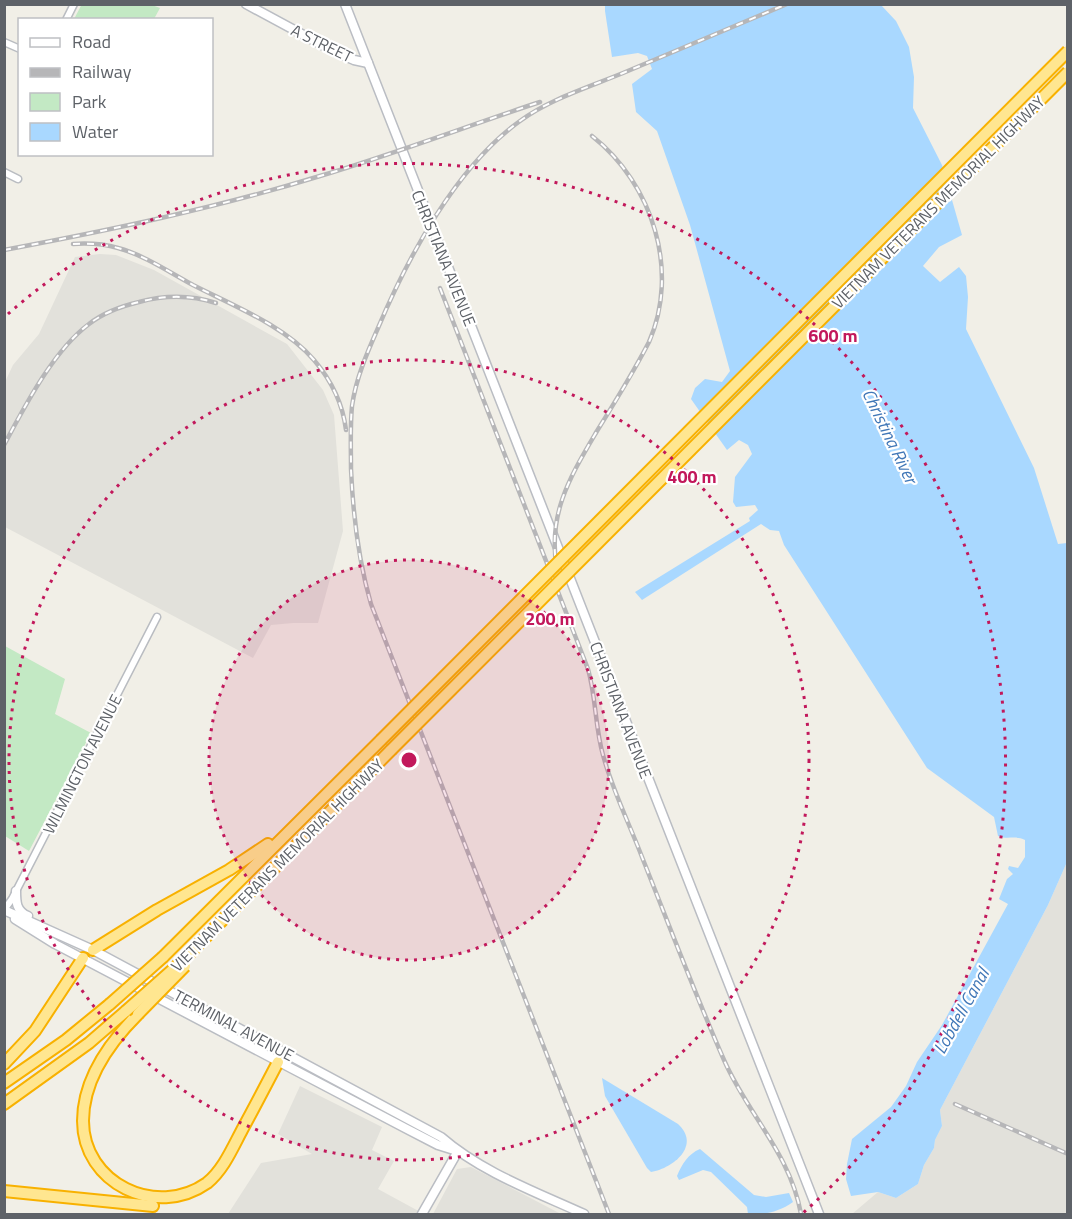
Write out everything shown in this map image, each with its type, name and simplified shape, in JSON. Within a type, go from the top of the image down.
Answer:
[{"type":"highway","name":"VIETNAM VETERANS MEMORIAL HIGHWAY","points":[[4,1083],[66,1040],[163,957],[1068,51]]},
{"type":"highway","name":"VIETNAM VETERANS MEMORIAL HIGHWAY","points":[[4,1104],[80,1050],[181,966],[391,750],[1068,72]]},
{"type":"highway","points":[[93,950],[260,851],[310,810]]},
{"type":"highway","points":[[4,1064],[35,1031],[83,958]]},
{"type":"highway","points":[[181,966],[115,1041],[97,1069],[86,1099],[84,1120],[86,1141],[97,1168],[112,1183],[137,1197],[151,1200],[171,1199],[192,1193],[209,1182],[226,1160],[281,1064]]},
{"type":"highway","points":[[4,1191],[153,1206],[172,1206],[196,1198],[212,1188],[227,1171],[281,1064]]},
{"type":"main road","name":"A STREET","points":[[246,4],[335,52],[368,63]]},
{"type":"main road","name":"CHRISTIANA AVENUE","points":[[345,4],[819,1215]]},
{"type":"main road","points":[[16,891],[16,902],[23,914],[62,934]]},
{"type":"main road","name":"TERMINAL AVENUE","points":[[4,910],[62,934],[93,950],[441,1137],[458,1151],[529,1190],[584,1215]]},
{"type":"main road","name":"TERMINAL AVENUE","points":[[4,910],[35,932],[281,1064],[438,1145],[458,1151]]},
{"type":"main road","points":[[83,958],[93,950]]},
{"type":"main road","points":[[281,1064],[288,1053]]},
{"type":"main road","points":[[422,1215],[458,1151]]},
{"type":"street","points":[[67,18],[74,4]]},
{"type":"street","points":[[4,42],[18,49]]},
{"type":"street","points":[[4,171],[18,179]]},
{"type":"street","name":"WILMINGTON AVENUE","points":[[4,910],[16,891],[157,617]]},
{"type":"shaded area","points":[[116,255],[154,270],[287,344],[323,390],[334,415],[343,531],[318,623],[271,625],[253,658],[5,527],[5,382],[13,365],[39,334],[75,257]]},
{"type":"shaded area","points":[[1067,862],[1067,1214],[852,1214],[878,1192],[896,1198],[918,1184],[942,1126],[940,1110],[1048,905]]},
{"type":"shaded area","points":[[300,1086],[382,1127],[372,1150],[394,1161],[378,1189],[424,1214],[228,1214],[261,1163],[312,1154],[278,1134]]},
{"type":"shaded area","points":[[471,1167],[561,1214],[433,1214],[457,1169]]},
{"type":"green space","points":[[82,4],[152,5],[160,8],[155,18],[75,18]]},
{"type":"green space","points":[[5,646],[65,679],[55,714],[91,733],[29,851],[5,836]]},
{"type":"water","points":[[605,5],[881,5],[896,21],[909,47],[914,77],[913,108],[942,165],[962,235],[939,247],[923,266],[940,282],[959,267],[966,276],[968,297],[966,329],[1034,468],[1058,544],[1067,543],[1067,862],[1048,905],[940,1110],[942,1126],[918,1184],[896,1198],[878,1192],[851,1196],[846,1179],[852,1139],[891,1107],[942,1025],[1008,904],[999,899],[1007,879],[1013,874],[1008,869],[1009,866],[1018,868],[1025,857],[1025,840],[998,836],[994,817],[927,768],[784,545],[779,531],[770,530],[761,524],[642,600],[635,592],[750,521],[749,518],[758,510],[755,505],[736,507],[733,502],[735,477],[752,454],[748,445],[739,440],[727,450],[691,399],[695,388],[705,379],[722,382],[730,371],[690,225],[657,131],[636,112],[632,84],[652,69],[647,56],[638,53],[612,57]]},
{"type":"water","points":[[602,1078],[678,1124],[687,1140],[686,1147],[676,1161],[660,1170],[651,1172],[647,1168],[605,1096]]},
{"type":"water","points":[[700,1149],[754,1195],[766,1197],[789,1193],[793,1202],[771,1212],[748,1214],[747,1207],[711,1172],[703,1170],[679,1180],[677,1176],[683,1164]]},
{"type":"railway","points":[[609,1214],[371,604],[359,554],[353,503],[352,406],[359,376],[370,347],[419,243],[455,188],[497,140],[520,121],[557,100],[787,4]]},
{"type":"railway","points":[[4,250],[163,217],[281,188],[375,159],[540,102]]},
{"type":"railway","points":[[557,570],[555,531],[563,497],[578,464],[649,342],[658,315],[662,287],[661,258],[655,230],[645,204],[631,178],[592,136]]},
{"type":"railway","points":[[73,244],[107,246],[137,255],[257,317],[288,337],[314,360],[326,376],[339,402],[346,430]]},
{"type":"railway","points":[[440,288],[588,669],[600,744],[616,793],[724,1060],[788,1172],[801,1214]]},
{"type":"railway","points":[[4,445],[52,364],[76,335],[94,320],[119,308],[158,298],[188,297],[216,303]]},
{"type":"railway","points":[[955,1104],[1068,1154]]},
{"type":"water label","name":"Christina River","points":[[890,436]]},
{"type":"water label","name":"Lobdell Canal","points":[[961,1011]]}]
